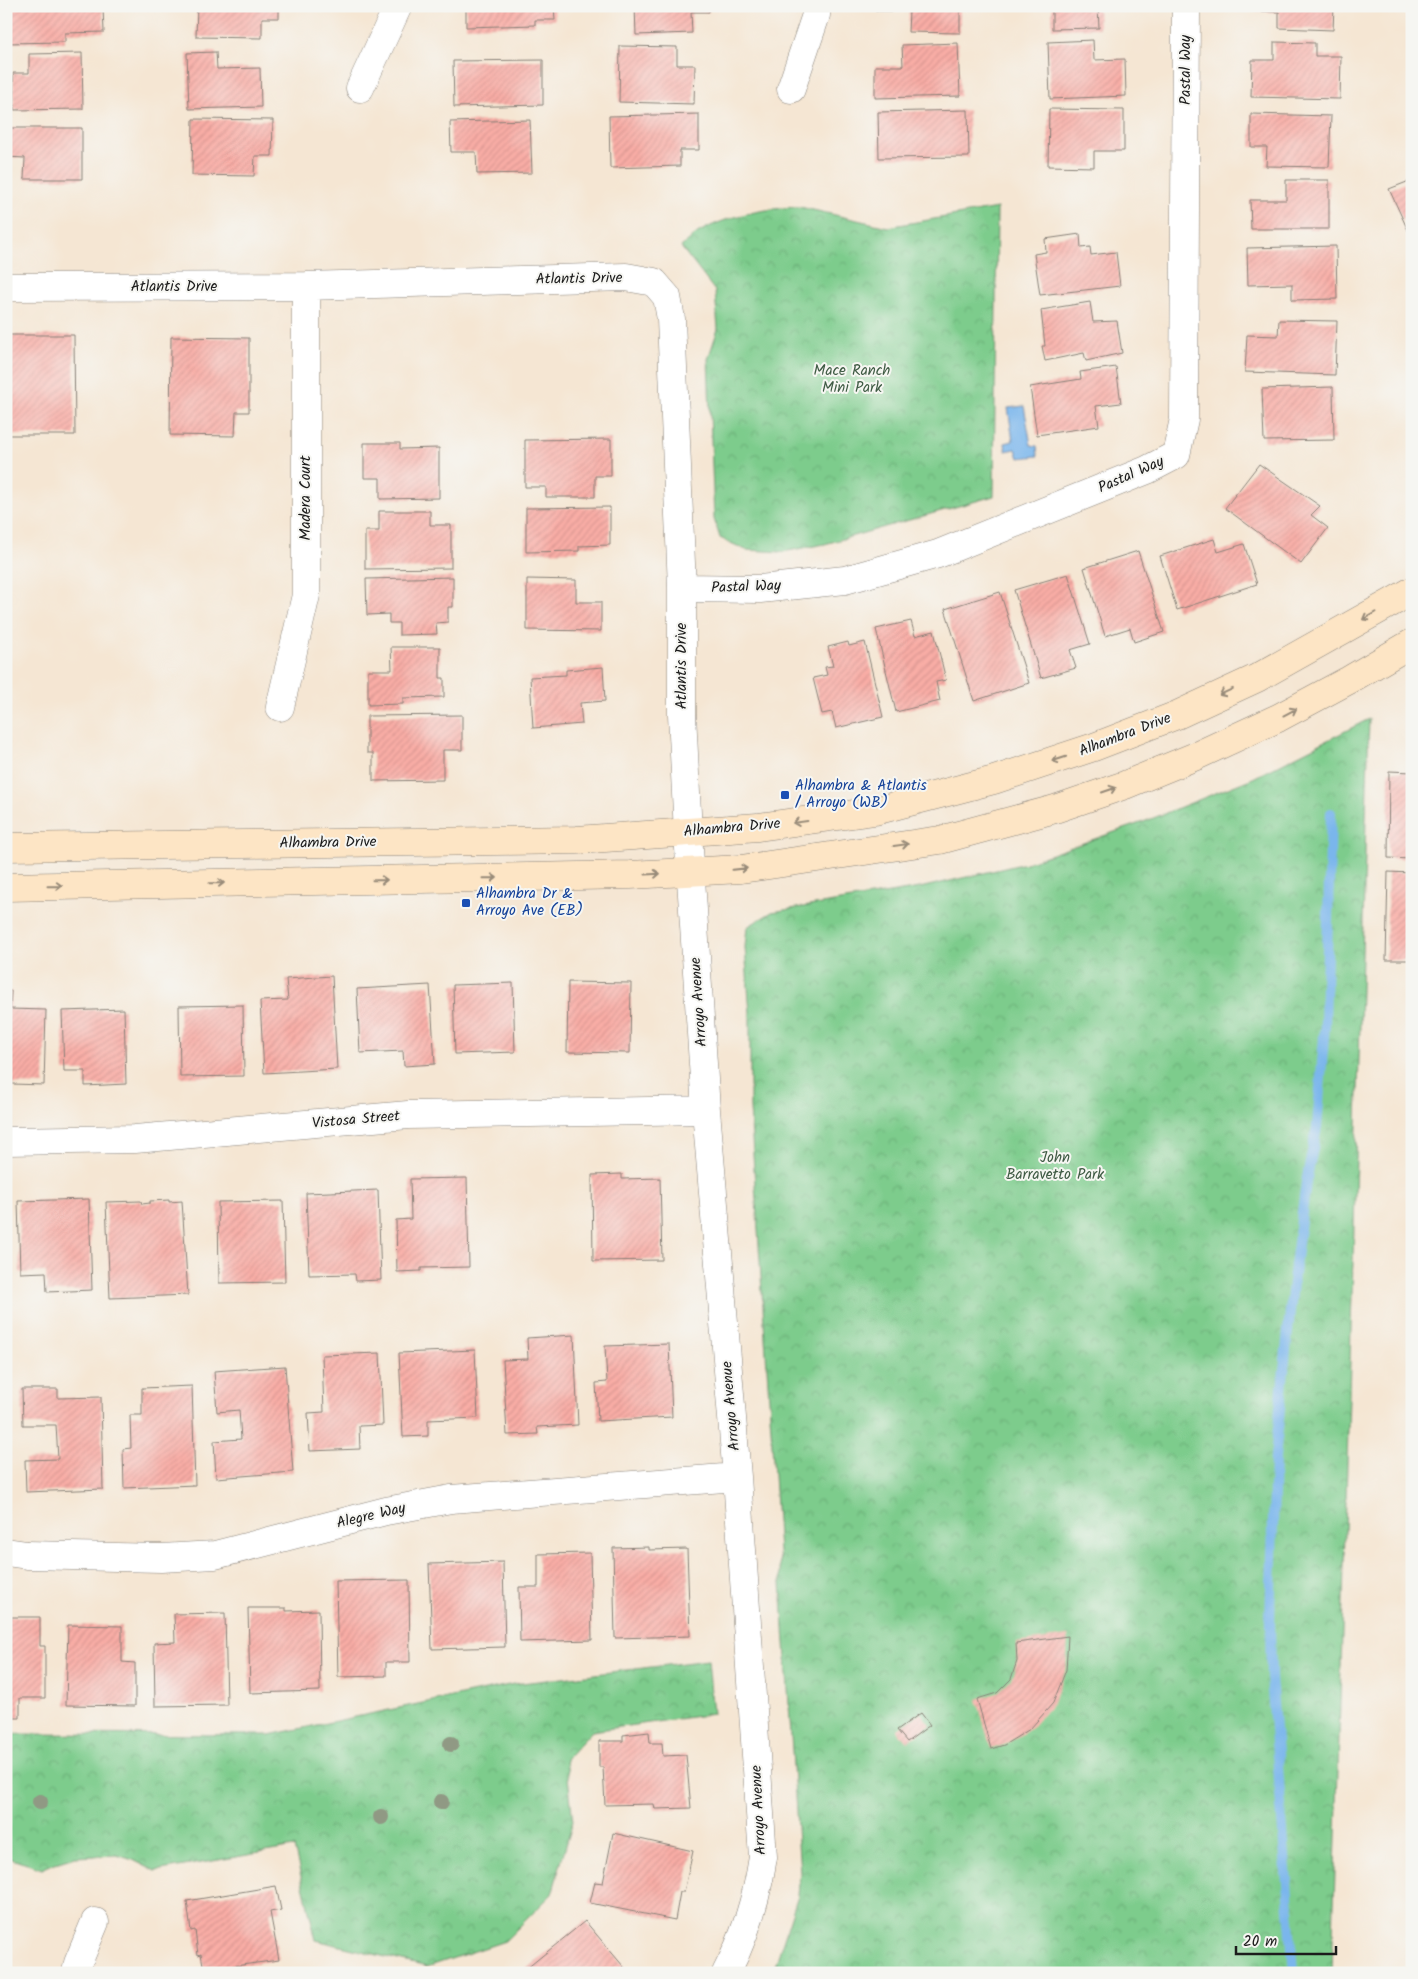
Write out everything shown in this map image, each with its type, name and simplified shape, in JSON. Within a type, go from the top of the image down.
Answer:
[{"type":"main road","name":"Alhambra Drive","points":[[6,848],[577,840],[758,828],[875,811],[994,780],[1075,753],[1177,715],[1258,678],[1412,591]]},
{"type":"main road","points":[[6,887],[630,875],[692,872],[741,869],[940,840],[1055,809],[1125,785],[1204,752],[1286,714],[1412,643]]},
{"type":"street","points":[[360,88],[398,6]]},
{"type":"street","points":[[791,89],[816,15],[816,6]]},
{"type":"street","name":"Pastal Way","points":[[682,588],[760,589],[845,580],[938,554],[1148,470],[1176,455],[1184,419],[1186,6]]},
{"type":"street","name":"Atlantis Drive","points":[[6,287],[306,286],[626,277],[654,282],[667,297],[671,319],[682,588],[682,714],[688,833]]},
{"type":"street","name":"Madera Court","points":[[280,707],[306,595],[306,286]]},
{"type":"street","name":"Arroyo Avenue","points":[[688,833],[706,1110],[737,1477],[763,1856],[759,1887],[736,1954],[726,1973]]},
{"type":"street","name":"Vistosa Street","points":[[6,1141],[135,1139],[408,1115],[706,1110]]},
{"type":"street","name":"Alegre Way","points":[[6,1552],[27,1555],[161,1558],[216,1555],[386,1511],[451,1499],[737,1477]]},
{"type":"street","points":[[76,1973],[78,1963],[96,1922]]},
{"type":"green space","name":"Mace Ranch Mini Park","points":[[800,207],[888,227],[997,208],[994,496],[825,544],[782,552],[746,550],[720,538],[714,519],[708,359],[718,329],[715,291],[681,247],[699,232],[723,221],[761,211]]},
{"type":"green space","name":"John Barravetto Park","points":[[1369,719],[1332,1973],[773,1972],[798,1895],[800,1873],[750,1108],[750,1014],[745,947],[747,927],[772,912],[920,888],[1026,863],[1146,821],[1253,778]]},
{"type":"green space","points":[[708,1660],[713,1714],[592,1731],[566,1759],[573,1821],[552,1894],[505,1941],[427,1967],[316,1940],[294,1847],[155,1871],[133,1860],[117,1855],[75,1857],[42,1869],[6,1857],[6,1734],[269,1735],[514,1684]]},
{"type":"water","points":[[1024,406],[1031,445],[1037,446],[1038,456],[1019,458],[1016,449],[1006,451],[1005,443],[1013,441],[1008,408]]},
{"type":"building","points":[[6,6],[103,8],[104,32],[65,33],[65,42],[6,43]]},
{"type":"building","points":[[197,6],[279,6],[279,18],[262,18],[262,38],[196,37]]},
{"type":"building","points":[[466,6],[554,6],[555,20],[535,20],[535,25],[466,27]]},
{"type":"building","points":[[635,6],[709,6],[709,12],[691,12],[692,33],[636,35]]},
{"type":"building","points":[[876,6],[960,6],[960,33],[908,32],[909,11],[876,11]]},
{"type":"building","points":[[1052,6],[1098,6],[1099,28],[1052,29]]},
{"type":"building","points":[[1254,6],[1334,6],[1333,30],[1279,28],[1279,12],[1254,11]]},
{"type":"building","points":[[1093,40],[1094,60],[1125,59],[1126,96],[1050,99],[1048,42]]},
{"type":"building","points":[[1274,42],[1315,43],[1315,56],[1341,56],[1340,99],[1251,97],[1252,60],[1274,60]]},
{"type":"building","points":[[958,43],[960,96],[875,98],[875,66],[903,66],[902,45]]},
{"type":"building","points":[[620,46],[677,47],[677,65],[695,65],[694,104],[619,102]]},
{"type":"building","points":[[216,52],[217,69],[260,68],[261,107],[189,109],[187,53]]},
{"type":"building","points":[[82,53],[83,109],[14,110],[13,73],[29,73],[29,54]]},
{"type":"building","points":[[543,60],[543,105],[454,107],[453,61]]},
{"type":"building","points":[[1049,109],[1124,110],[1124,151],[1094,151],[1094,167],[1048,166]]},
{"type":"building","points":[[968,110],[969,157],[879,158],[878,112]]},
{"type":"building","points":[[699,114],[699,150],[680,150],[680,166],[610,168],[609,116]]},
{"type":"building","points":[[1251,114],[1331,116],[1329,167],[1266,166],[1267,147],[1251,147]]},
{"type":"building","points":[[193,119],[273,120],[272,156],[255,156],[254,176],[192,175]]},
{"type":"building","points":[[530,120],[532,173],[477,174],[476,152],[451,152],[450,122]]},
{"type":"building","points":[[6,128],[82,128],[82,179],[24,179],[25,158],[6,157]]},
{"type":"building","points":[[1286,180],[1329,180],[1329,229],[1251,229],[1250,200],[1286,200]]},
{"type":"building","points":[[1412,180],[1412,239],[1389,189]]},
{"type":"building","points":[[1080,234],[1081,248],[1090,247],[1091,255],[1116,252],[1120,286],[1040,295],[1034,254],[1046,252],[1045,239]]},
{"type":"building","points":[[1336,246],[1337,299],[1292,300],[1292,284],[1248,285],[1247,248]]},
{"type":"building","points":[[1090,302],[1093,322],[1117,321],[1122,353],[1086,361],[1084,353],[1045,361],[1042,346],[1045,346],[1041,310]]},
{"type":"building","points":[[1279,320],[1337,321],[1335,375],[1245,372],[1247,335],[1278,336]]},
{"type":"building","points":[[7,335],[74,335],[75,435],[7,435]]},
{"type":"building","points":[[171,337],[249,338],[249,412],[236,412],[235,436],[170,435]]},
{"type":"building","points":[[1116,367],[1121,403],[1096,406],[1099,426],[1037,435],[1030,387],[1081,379],[1080,372]]},
{"type":"building","points":[[1333,387],[1334,440],[1264,441],[1262,389]]},
{"type":"building","points":[[611,439],[611,476],[595,476],[595,497],[546,497],[546,487],[525,487],[525,440]]},
{"type":"building","points":[[364,443],[400,443],[400,449],[439,448],[439,498],[380,499],[380,478],[364,478]]},
{"type":"building","points":[[1259,464],[1320,506],[1311,515],[1328,528],[1301,564],[1225,508]]},
{"type":"building","points":[[610,507],[610,545],[579,546],[579,551],[526,552],[526,508]]},
{"type":"building","points":[[379,511],[430,511],[430,525],[451,525],[451,568],[365,569],[365,531],[379,531]]},
{"type":"building","points":[[1214,539],[1218,552],[1244,544],[1257,584],[1177,610],[1160,556]]},
{"type":"building","points":[[1138,551],[1164,632],[1134,642],[1130,628],[1105,636],[1084,568]]},
{"type":"building","points":[[1068,574],[1090,644],[1070,650],[1076,668],[1041,678],[1014,590]]},
{"type":"building","points":[[453,577],[453,607],[448,607],[448,622],[436,623],[437,634],[399,635],[399,623],[389,623],[389,614],[367,615],[366,579]]},
{"type":"building","points":[[527,579],[576,580],[576,602],[601,602],[601,631],[527,630]]},
{"type":"building","points":[[1000,592],[1029,683],[974,701],[945,609]]},
{"type":"building","points":[[911,621],[915,636],[934,631],[946,680],[936,682],[940,701],[896,712],[876,629]]},
{"type":"building","points":[[848,642],[849,646],[865,642],[883,717],[836,728],[832,712],[822,714],[813,678],[827,675],[825,667],[833,666],[828,647]]},
{"type":"building","points":[[391,647],[440,647],[440,678],[444,678],[444,697],[403,698],[403,704],[368,705],[368,670],[392,670]]},
{"type":"building","points":[[603,667],[605,701],[580,703],[582,724],[533,728],[530,677],[566,675],[566,670]]},
{"type":"building","points":[[462,715],[462,750],[443,750],[443,780],[373,781],[373,753],[367,753],[367,716]]},
{"type":"building","points":[[1389,771],[1412,772],[1412,859],[1388,858]]},
{"type":"building","points":[[1388,872],[1412,873],[1412,960],[1386,960]]},
{"type":"building","points":[[332,976],[337,1069],[264,1073],[260,1001],[288,1000],[286,979]]},
{"type":"building","points":[[568,982],[631,983],[630,1053],[567,1052]]},
{"type":"building","points":[[513,983],[515,1052],[455,1054],[453,985]]},
{"type":"building","points":[[430,985],[435,1064],[404,1066],[403,1051],[360,1053],[357,989]]},
{"type":"building","points":[[6,991],[11,991],[10,1009],[46,1010],[44,1085],[12,1084],[12,1078],[6,1078]]},
{"type":"building","points":[[243,1005],[244,1076],[180,1077],[179,1006]]},
{"type":"building","points":[[124,1009],[126,1084],[85,1086],[85,1071],[64,1071],[62,1011]]},
{"type":"building","points":[[622,1174],[622,1179],[660,1178],[662,1260],[593,1261],[592,1175]]},
{"type":"building","points":[[467,1178],[469,1267],[421,1268],[421,1271],[397,1272],[396,1220],[411,1219],[410,1179]]},
{"type":"building","points":[[378,1190],[381,1280],[356,1281],[355,1274],[309,1275],[306,1193]]},
{"type":"building","points":[[89,1199],[92,1290],[47,1292],[46,1272],[20,1273],[18,1201]]},
{"type":"building","points":[[169,1200],[169,1202],[182,1201],[188,1295],[110,1298],[106,1202],[141,1201],[142,1204],[150,1203],[150,1201]]},
{"type":"building","points":[[283,1201],[285,1282],[219,1283],[218,1202]]},
{"type":"building","points":[[574,1335],[578,1425],[537,1427],[538,1434],[507,1435],[503,1360],[528,1359],[527,1338]]},
{"type":"building","points":[[669,1344],[672,1417],[598,1421],[596,1383],[607,1382],[605,1346]]},
{"type":"building","points":[[475,1350],[478,1418],[428,1420],[428,1436],[403,1437],[399,1353]]},
{"type":"building","points":[[380,1353],[383,1425],[359,1426],[360,1449],[310,1451],[308,1413],[324,1412],[322,1355]]},
{"type":"building","points":[[285,1366],[293,1472],[216,1478],[214,1441],[241,1439],[239,1410],[217,1412],[214,1371]]},
{"type":"building","points":[[192,1386],[195,1485],[124,1488],[123,1449],[131,1448],[130,1415],[142,1415],[142,1388]]},
{"type":"building","points":[[22,1389],[58,1389],[58,1398],[101,1397],[103,1489],[26,1492],[25,1460],[58,1459],[56,1425],[23,1425]]},
{"type":"building","points":[[649,1547],[649,1550],[687,1549],[690,1636],[615,1638],[613,1548]]},
{"type":"building","points":[[590,1553],[592,1640],[520,1642],[519,1587],[538,1587],[538,1554]]},
{"type":"building","points":[[503,1562],[505,1647],[432,1649],[429,1564]]},
{"type":"building","points":[[409,1580],[410,1662],[386,1662],[386,1676],[338,1677],[336,1581]]},
{"type":"building","points":[[248,1608],[286,1608],[286,1611],[319,1610],[320,1691],[250,1693]]},
{"type":"building","points":[[225,1613],[227,1705],[155,1706],[154,1643],[175,1642],[174,1614]]},
{"type":"building","points":[[6,1617],[40,1617],[40,1646],[45,1646],[45,1698],[20,1698],[20,1718],[6,1718]]},
{"type":"building","points":[[68,1625],[122,1626],[122,1662],[135,1663],[135,1706],[66,1705]]},
{"type":"building","points":[[1068,1636],[1066,1670],[1053,1703],[1030,1729],[1004,1745],[991,1749],[977,1699],[997,1693],[1011,1679],[1017,1661],[1016,1643]]},
{"type":"building","points":[[921,1713],[930,1725],[907,1742],[897,1730]]},
{"type":"building","points":[[649,1732],[650,1743],[662,1743],[663,1756],[686,1755],[691,1808],[655,1809],[654,1804],[605,1805],[603,1767],[599,1767],[599,1741],[623,1741],[623,1735]]},
{"type":"building","points":[[613,1833],[693,1851],[684,1892],[680,1892],[675,1920],[590,1903],[595,1882],[603,1883]]},
{"type":"building","points":[[276,1886],[281,1910],[270,1912],[279,1960],[204,1970],[201,1954],[198,1955],[195,1930],[191,1931],[187,1901]]},
{"type":"building","points":[[585,1921],[629,1973],[530,1973],[526,1969]]},
{"type":"waterway","points":[[1294,1973],[1271,1677],[1270,1622],[1275,1457],[1294,1273],[1306,1183],[1317,1127],[1325,1024],[1331,813]]},
{"type":"place","name":"Alhambra & Atlantis / Arroyo (WB)","points":[[785,795]]},
{"type":"place","name":"Alhambra Dr & Arroyo Ave (EB)","points":[[466,903]]}]
